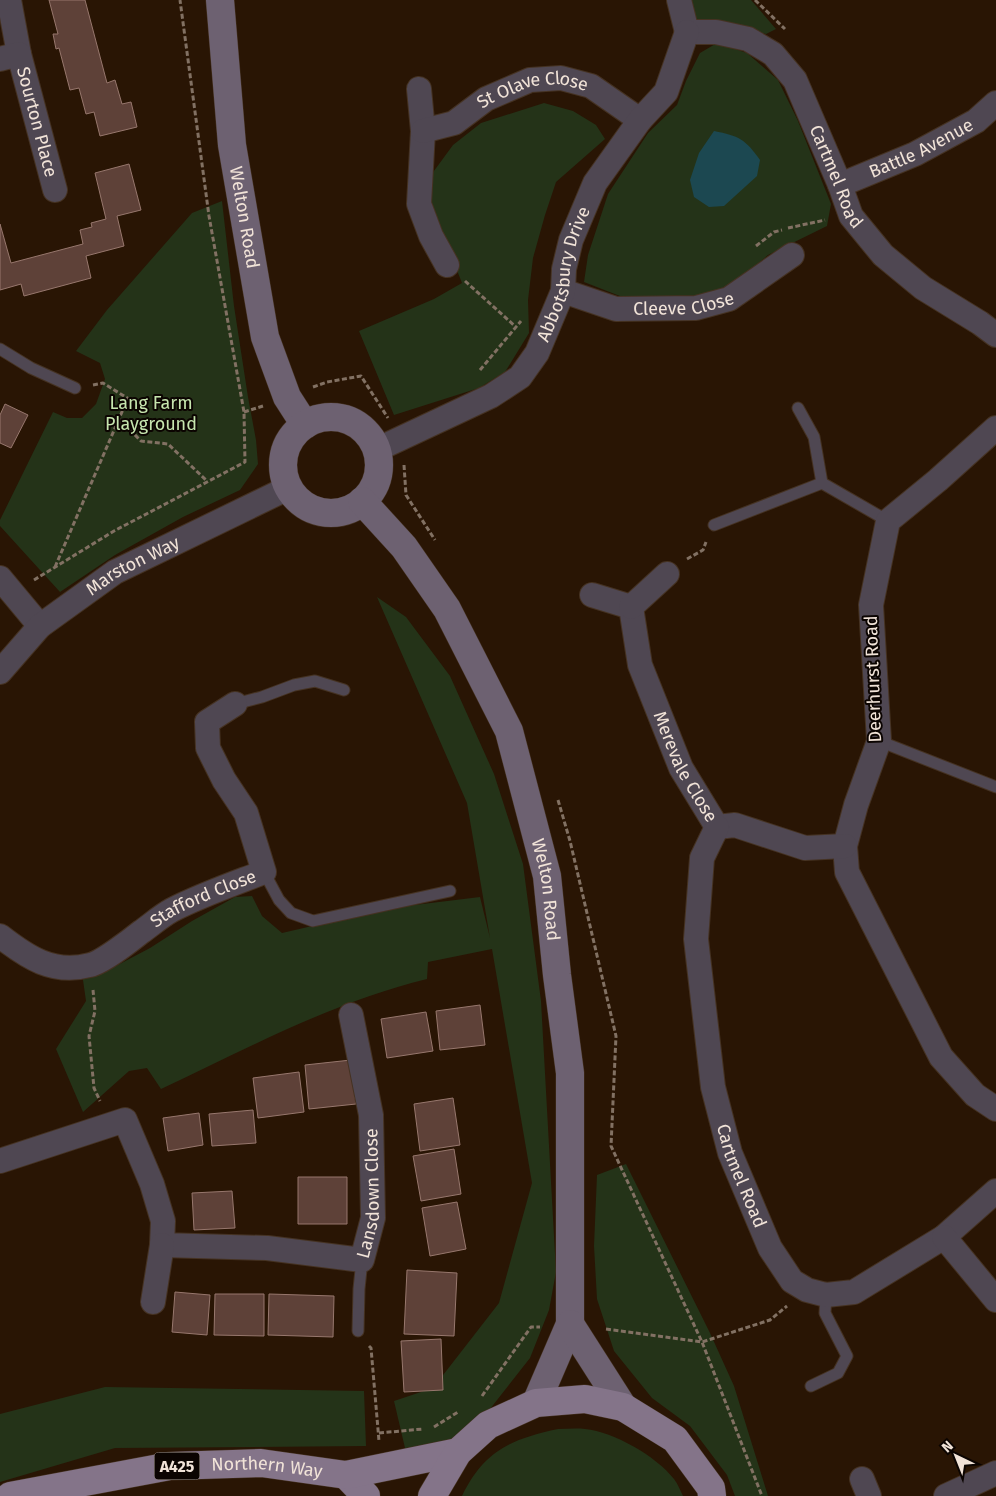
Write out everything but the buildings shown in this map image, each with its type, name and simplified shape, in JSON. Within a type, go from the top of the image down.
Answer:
[{"type":"main road","points":[[432,1496],[458,1452],[488,1425],[536,1403],[585,1399],[623,1407],[675,1439],[711,1488],[712,1496]]},
{"type":"main road","name":"A425","points":[[346,1475],[458,1452]]},
{"type":"main road","name":"Northern Way","points":[[10,1496],[170,1466],[262,1463],[346,1475]]},
{"type":"main road","points":[[346,1475],[366,1496]]},
{"type":"street","name":"Sourton Place","points":[[9,0],[10,57],[55,190]]},
{"type":"street","name":"Welton Road","points":[[220,0],[232,145],[265,337],[287,397],[305,425]]},
{"type":"street","points":[[679,0],[687,32]]},
{"type":"street","name":"Abbotsbury Drive","points":[[376,450],[491,396],[520,377],[537,353],[563,292],[564,269],[571,240],[595,183],[640,120],[666,92],[687,32]]},
{"type":"street","name":"Cartmel Road","points":[[687,32],[716,32],[748,39],[773,54],[795,80],[840,185],[851,216],[883,255],[917,283],[996,335]]},
{"type":"street","name":"St Olave Close","points":[[423,131],[454,123],[486,98],[530,80],[561,78],[591,86],[640,120]]},
{"type":"street","points":[[419,89],[423,131],[420,204],[431,236],[447,265]]},
{"type":"street","name":"Battle Avenue","points":[[840,185],[915,154],[976,121],[996,103]]},
{"type":"street","name":"Cleeve Close","points":[[563,292],[616,309],[696,308],[729,299],[792,255]]},
{"type":"street","points":[[332,417],[347,420],[359,427],[369,437],[376,450],[379,464],[377,478],[371,490],[362,501],[347,510],[331,513],[314,510],[299,502],[288,488],[283,471],[284,453],[292,437],[305,425],[318,419],[332,417]]},
{"type":"street","points":[[888,521],[938,480],[996,428]]},
{"type":"street","name":"Marston Way","points":[[0,672],[40,626],[115,572],[288,488]]},
{"type":"street","name":"Welton Road","points":[[362,501],[404,547],[447,609],[509,731],[546,876],[556,975],[570,1073],[570,1324],[536,1403]]},
{"type":"street","name":"Deerhurst Road","points":[[888,521],[871,605],[879,741],[856,805],[845,846],[846,872],[941,1057],[975,1095],[996,1109]]},
{"type":"street","points":[[592,595],[631,607],[666,574]]},
{"type":"street","points":[[7,586],[40,626]]},
{"type":"street","name":"Merevale Close","points":[[631,607],[640,665],[681,768],[718,827],[736,825],[805,848],[845,846]]},
{"type":"street","name":"Stafford Close","points":[[0,936],[22,954],[47,966],[70,968],[91,965],[128,942],[171,911],[217,890],[264,872],[246,813],[224,780],[208,748],[207,722],[235,704]]},
{"type":"street","name":"Cartmel Road","points":[[718,827],[702,858],[696,939],[713,1087],[730,1153],[770,1248],[792,1281],[817,1292]]},
{"type":"street","name":"Lansdown Close","points":[[162,1245],[267,1248],[362,1260],[373,1218],[371,1115],[351,1015]]},
{"type":"street","points":[[0,1161],[118,1122],[152,1184],[163,1221],[162,1245],[154,1302]]},
{"type":"street","points":[[817,1292],[854,1292],[944,1237],[996,1191]]},
{"type":"street","points":[[944,1237],[996,1300]]},
{"type":"street","points":[[570,1324],[623,1407]]},
{"type":"street","points":[[946,1496],[996,1473]]},
{"type":"lane","points":[[0,349],[32,368],[75,388]]},
{"type":"lane","points":[[798,408],[814,437],[822,483]]},
{"type":"lane","points":[[822,483],[888,521]]},
{"type":"lane","points":[[714,525],[822,483]]},
{"type":"lane","points":[[235,704],[262,697],[294,685],[315,681],[344,690]]},
{"type":"lane","points":[[879,741],[996,786]]},
{"type":"lane","points":[[264,872],[279,900],[290,913],[313,921],[450,891]]},
{"type":"lane","points":[[358,1331],[362,1260]]},
{"type":"lane","points":[[811,1386],[838,1372],[847,1356],[825,1313],[817,1292]]},
{"type":"path","points":[[7,586],[55,568],[114,531],[245,462],[244,412],[208,216],[180,0]]},
{"type":"path","points":[[754,248],[774,232],[809,223],[851,216]]},
{"type":"path","points":[[447,265],[516,327]]},
{"type":"path","points":[[474,377],[522,320]]},
{"type":"path","points":[[75,388],[103,383],[132,401]]},
{"type":"path","points":[[55,568],[128,398]]},
{"type":"path","points":[[119,419],[141,441],[168,444],[207,481]]},
{"type":"path","points":[[666,574],[683,561],[703,550],[714,525]]},
{"type":"path","points":[[91,965],[95,1011],[89,1036],[94,1088],[118,1122]]},
{"type":"path","points":[[480,1398],[530,1327],[570,1324],[702,1342],[770,1320],[817,1292]]},
{"type":"path","points":[[358,1331],[370,1348],[379,1433],[432,1428],[464,1408]]},
{"type":"green space","points":[[687,0],[751,0],[776,29],[766,34],[741,27],[699,21],[690,11]]},
{"type":"green space","points":[[717,43],[747,53],[778,80],[798,121],[831,204],[827,226],[768,255],[731,287],[690,301],[630,300],[584,282],[588,255],[608,194],[648,133],[677,105],[700,53]]},
{"type":"green space","points":[[544,103],[573,111],[596,125],[605,139],[556,182],[533,258],[528,300],[529,333],[505,372],[479,388],[394,415],[359,331],[434,299],[462,283],[432,207],[431,175],[453,145],[481,123]]},
{"type":"green space","name":"Lang Farm Playground","points":[[222,201],[234,306],[256,440],[258,464],[240,490],[183,517],[115,555],[60,592],[0,526],[0,520],[53,412],[67,418],[82,418],[96,404],[105,379],[100,363],[76,351],[107,310],[192,213]]},
{"type":"green space","points":[[377,597],[406,617],[450,676],[494,774],[523,864],[541,1001],[556,1272],[549,1310],[530,1358],[490,1409],[445,1445],[405,1448],[394,1401],[433,1388],[499,1303],[532,1183],[492,949],[428,962],[427,979],[358,1000],[324,1013],[161,1089],[147,1068],[129,1071],[83,1112],[56,1049],[86,1001],[82,973],[114,967],[150,948],[192,921],[235,897],[252,896],[262,916],[282,933],[390,908],[480,897],[490,938],[467,803]]},
{"type":"green space","points":[[626,1164],[710,1333],[734,1386],[768,1496],[735,1496],[727,1475],[690,1426],[652,1398],[614,1351],[597,1299],[594,1246],[597,1175]]},
{"type":"green space","points":[[105,1387],[364,1391],[366,1446],[115,1448],[0,1482],[0,1414]]},
{"type":"green space","points":[[558,1429],[596,1431],[634,1446],[666,1470],[675,1481],[683,1496],[462,1496],[480,1468],[501,1449],[526,1437]]},
{"type":"water","points":[[714,131],[741,140],[750,147],[760,160],[757,176],[724,206],[709,207],[694,197],[690,180],[699,153]]}]
